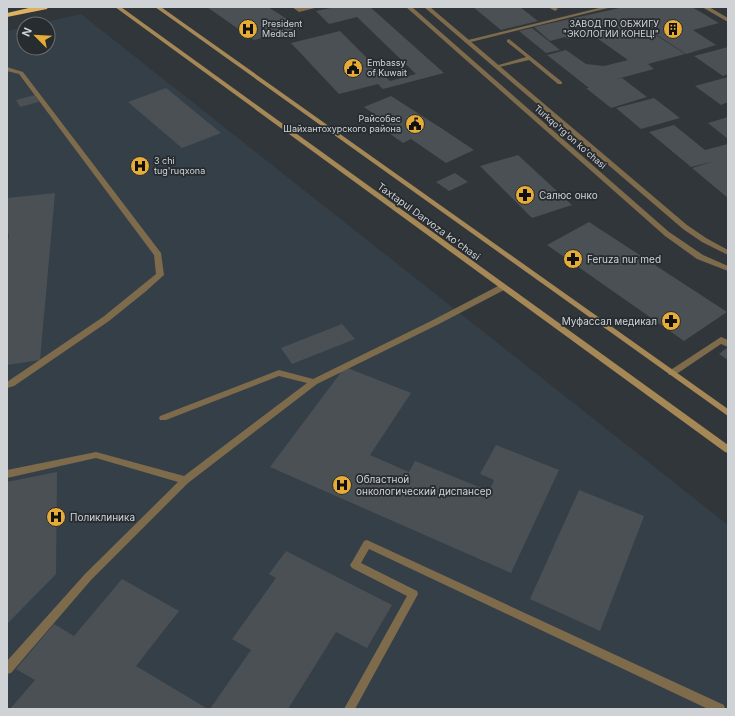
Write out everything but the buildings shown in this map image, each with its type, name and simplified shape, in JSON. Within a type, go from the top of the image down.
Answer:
[{"type":"highway","points":[[7,15],[44,7]]},
{"type":"main road","name":"Taxtapul Darvoza ko'chasi","points":[[118,7],[728,450]]},
{"type":"main road","name":"Taxtapul Darvoza ko'chasi","points":[[158,7],[728,413]]},
{"type":"street","points":[[295,7],[299,10],[316,7]]},
{"type":"street","name":"Turkqo'rg'on ko'chasi","points":[[409,7],[666,234],[700,257],[728,269]]},
{"type":"street","name":"Turkqo'rg'on ko'chasi","points":[[427,7],[685,227],[704,240],[728,253]]},
{"type":"street","points":[[467,41],[609,7]]},
{"type":"street","points":[[705,7],[728,20]]},
{"type":"street","points":[[509,41],[560,83]]},
{"type":"street","points":[[497,66],[530,58]]},
{"type":"street","points":[[7,69],[21,72],[158,255],[160,275],[135,298],[75,341],[11,384],[7,385]]},
{"type":"street","points":[[7,669],[88,577],[185,480],[314,382],[450,315],[503,286]]},
{"type":"street","points":[[672,373],[721,340],[728,344]]},
{"type":"street","points":[[162,418],[279,373],[314,382]]},
{"type":"street","points":[[7,474],[96,455],[185,480]]},
{"type":"street","points":[[348,709],[414,594],[355,565],[367,544],[720,709]]},
{"type":"shaded area","name":"Областной онкологический диспансер","points":[[81,14],[728,525],[728,709],[7,709],[7,31],[16,29],[16,56],[56,56],[56,20]]},
{"type":"place","name":"President Medical","points":[[248,29]]},
{"type":"place","name":"ЗАВОД ПО ОБЖИГУ \"ЭКОЛОГИИ КОНЕЦ!\"","points":[[673,29]]},
{"type":"place","name":"Embassy of Kuwait","points":[[353,68]]},
{"type":"place","name":"Райсобес Шайхантохурского района","points":[[415,124]]},
{"type":"place","name":"3 chi tug'ruqxona","points":[[140,166]]},
{"type":"place","name":"Салюс онко","points":[[525,195]]},
{"type":"place","name":"Feruza nur med","points":[[573,259]]},
{"type":"place","name":"Муфассал медикал","points":[[671,321]]},
{"type":"place","name":"Областной онкологический диспансер","points":[[342,485]]},
{"type":"place","name":"Поликлиника","points":[[56,517]]}]
